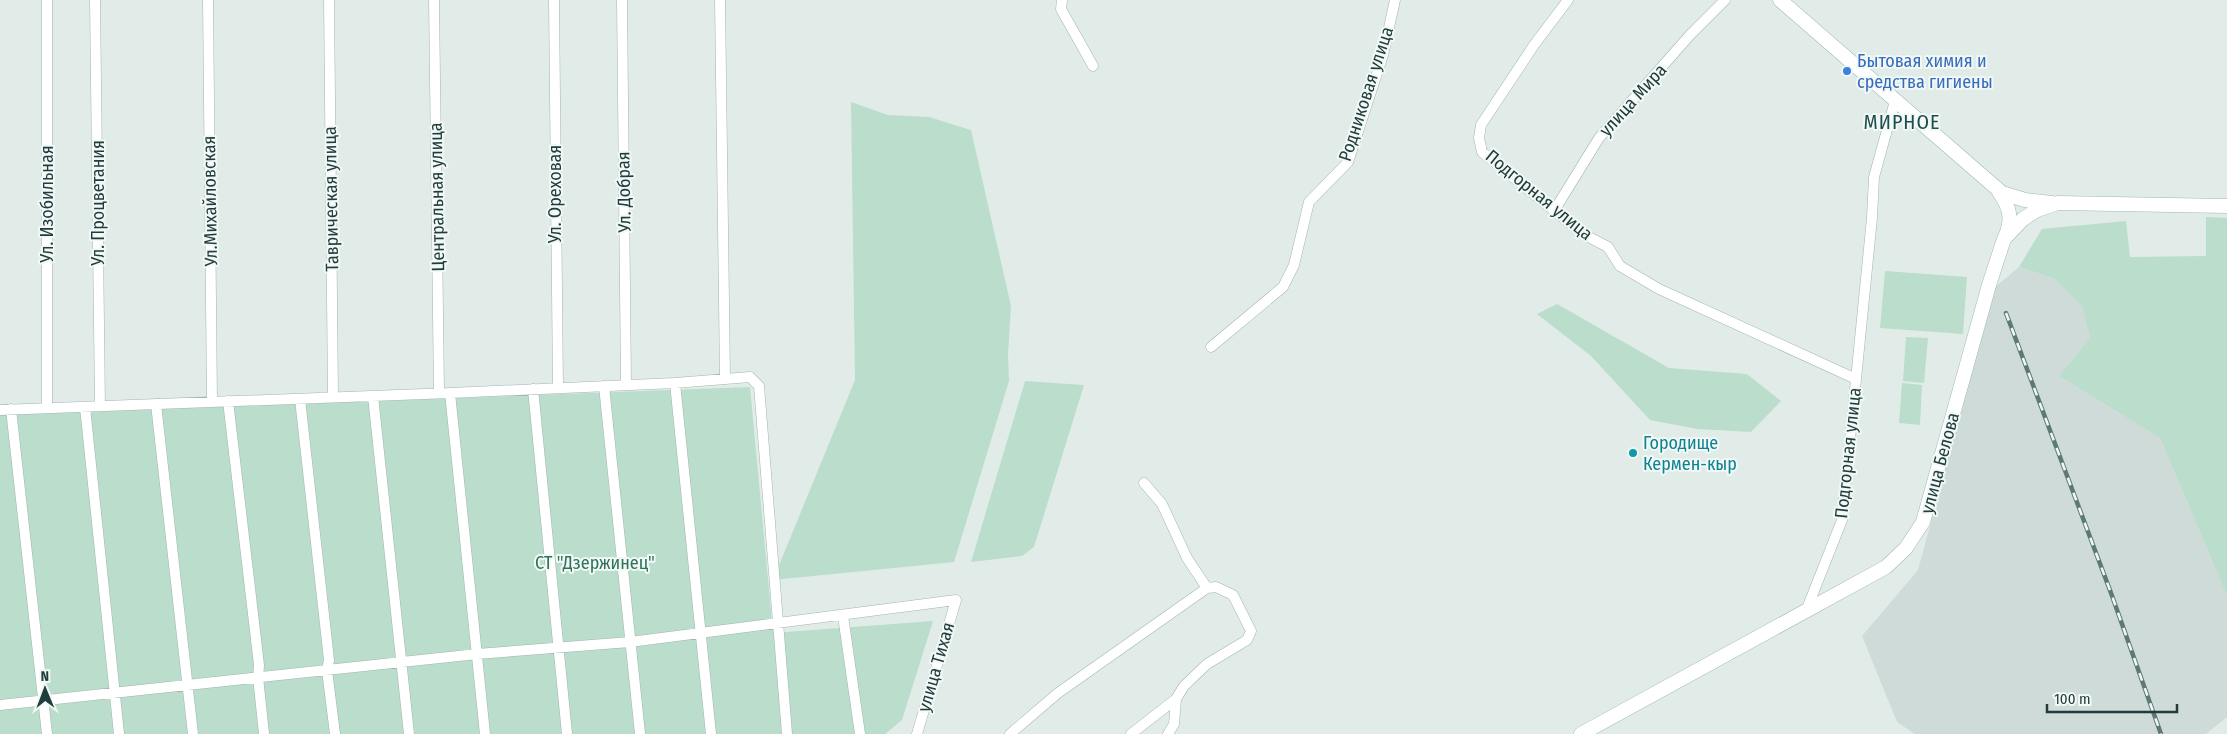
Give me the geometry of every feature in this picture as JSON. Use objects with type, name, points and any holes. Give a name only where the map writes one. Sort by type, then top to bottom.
[{"type":"main road","points":[[1780,0],[1997,190],[2007,203],[2009,212],[2010,227],[2004,239]]},
{"type":"main road","points":[[1997,190],[2013,198],[2058,203]]},
{"type":"main road","name":"улица Белова","points":[[1581,734],[1886,567],[1906,548],[1923,522],[1988,285],[2004,239],[2023,219],[2037,210],[2058,203],[2227,206]]},
{"type":"street","name":"Ул. Изобильная","points":[[47,0],[47,408]]},
{"type":"street","name":"Ул. Процветания","points":[[95,0],[100,406]]},
{"type":"street","name":"Ул.Михайловская","points":[[208,0],[212,402]]},
{"type":"street","name":"Таврическая улица","points":[[329,0],[334,397]]},
{"type":"street","name":"Центральная улица","points":[[434,0],[439,393]]},
{"type":"street","name":"Ул. Ореховая","points":[[554,0],[558,388]]},
{"type":"street","name":"Ул. Добрая","points":[[622,0],[626,385]]},
{"type":"street","points":[[720,0],[725,378]]},
{"type":"street","points":[[1062,0],[1061,9],[1093,66]]},
{"type":"street","name":"Родниковая улица","points":[[1211,347],[1283,287],[1287,280],[1294,265],[1309,202],[1348,162],[1383,55],[1395,0]]},
{"type":"street","name":"Подгорная улица","points":[[1568,0],[1481,125],[1479,138],[1482,152],[1583,234],[1608,247],[1620,266],[1659,289],[1856,379]]},
{"type":"street","name":"улица Мира","points":[[1554,211],[1599,138],[1690,35],[1725,0]]},
{"type":"street","name":"Подгорная улица","points":[[1806,611],[1842,520],[1874,177],[1896,101]]},
{"type":"street","points":[[0,410],[450,393],[676,383],[750,377],[759,386],[776,625],[787,734]]},
{"type":"street","points":[[676,383],[710,734]]},
{"type":"street","points":[[604,386],[640,734]]},
{"type":"street","points":[[533,389],[568,734]]},
{"type":"street","points":[[450,393],[485,734]]},
{"type":"street","points":[[373,396],[409,734]]},
{"type":"street","points":[[300,399],[329,660],[327,670],[335,734]]},
{"type":"street","points":[[228,401],[259,664],[258,678],[264,734]]},
{"type":"street","points":[[156,404],[193,734]]},
{"type":"street","points":[[85,406],[119,734]]},
{"type":"street","points":[[11,409],[47,734]]},
{"type":"street","points":[[1144,483],[1162,504],[1187,558],[1207,588]]},
{"type":"street","points":[[1010,734],[1058,693],[1207,588],[1226,589],[1233,595],[1250,634],[1247,640],[1207,664],[1184,686],[1176,699],[1131,734]]},
{"type":"street","name":"улица Тихая","points":[[843,616],[956,600],[917,734]]},
{"type":"street","points":[[0,705],[477,654],[630,642],[843,616],[860,734]]},
{"type":"street","points":[[1168,734],[1174,724],[1176,699]]},
{"type":"shaded area","points":[[2019,267],[2053,278],[2082,306],[2090,338],[2059,376],[2160,438],[2227,596],[2227,717],[2206,734],[1915,734],[1897,722],[1862,636],[1918,570],[1994,288]]},
{"type":"green space","points":[[851,102],[888,115],[929,117],[971,130],[1011,306],[1008,354],[1009,381],[954,562],[773,580],[855,380]]},
{"type":"green space","points":[[2206,217],[2227,218],[2227,596],[2160,438],[2059,376],[2090,338],[2082,306],[2053,278],[2019,267],[2042,229],[2126,221],[2130,257],[2206,256]]},
{"type":"green space","points":[[1885,271],[1967,277],[1963,334],[1880,328]]},
{"type":"green space","points":[[1557,304],[1669,368],[1747,374],[1781,401],[1751,432],[1697,429],[1650,420],[1591,356],[1537,314]]},
{"type":"green space","points":[[1906,337],[1928,338],[1924,383],[1903,381]]},
{"type":"green space","points":[[1025,381],[1084,385],[1034,547],[1022,556],[971,562]]},
{"type":"green space","points":[[1902,383],[1922,385],[1920,425],[1899,423]]},
{"type":"green space","name":"СТ \"Дзержинец\"","points":[[750,387],[773,633],[933,621],[902,720],[885,734],[0,734],[0,415]]},
{"type":"railway","points":[[2006,313],[2111,593],[2161,734]]},
{"type":"place","name":"Бытовая химия и средства гигиены","points":[[1847,71]]},
{"type":"place","name":"Городище Кермен-кыр","points":[[1633,453]]},
{"type":"district","name":"МИРНОЕ","points":[[1902,122]]}]
